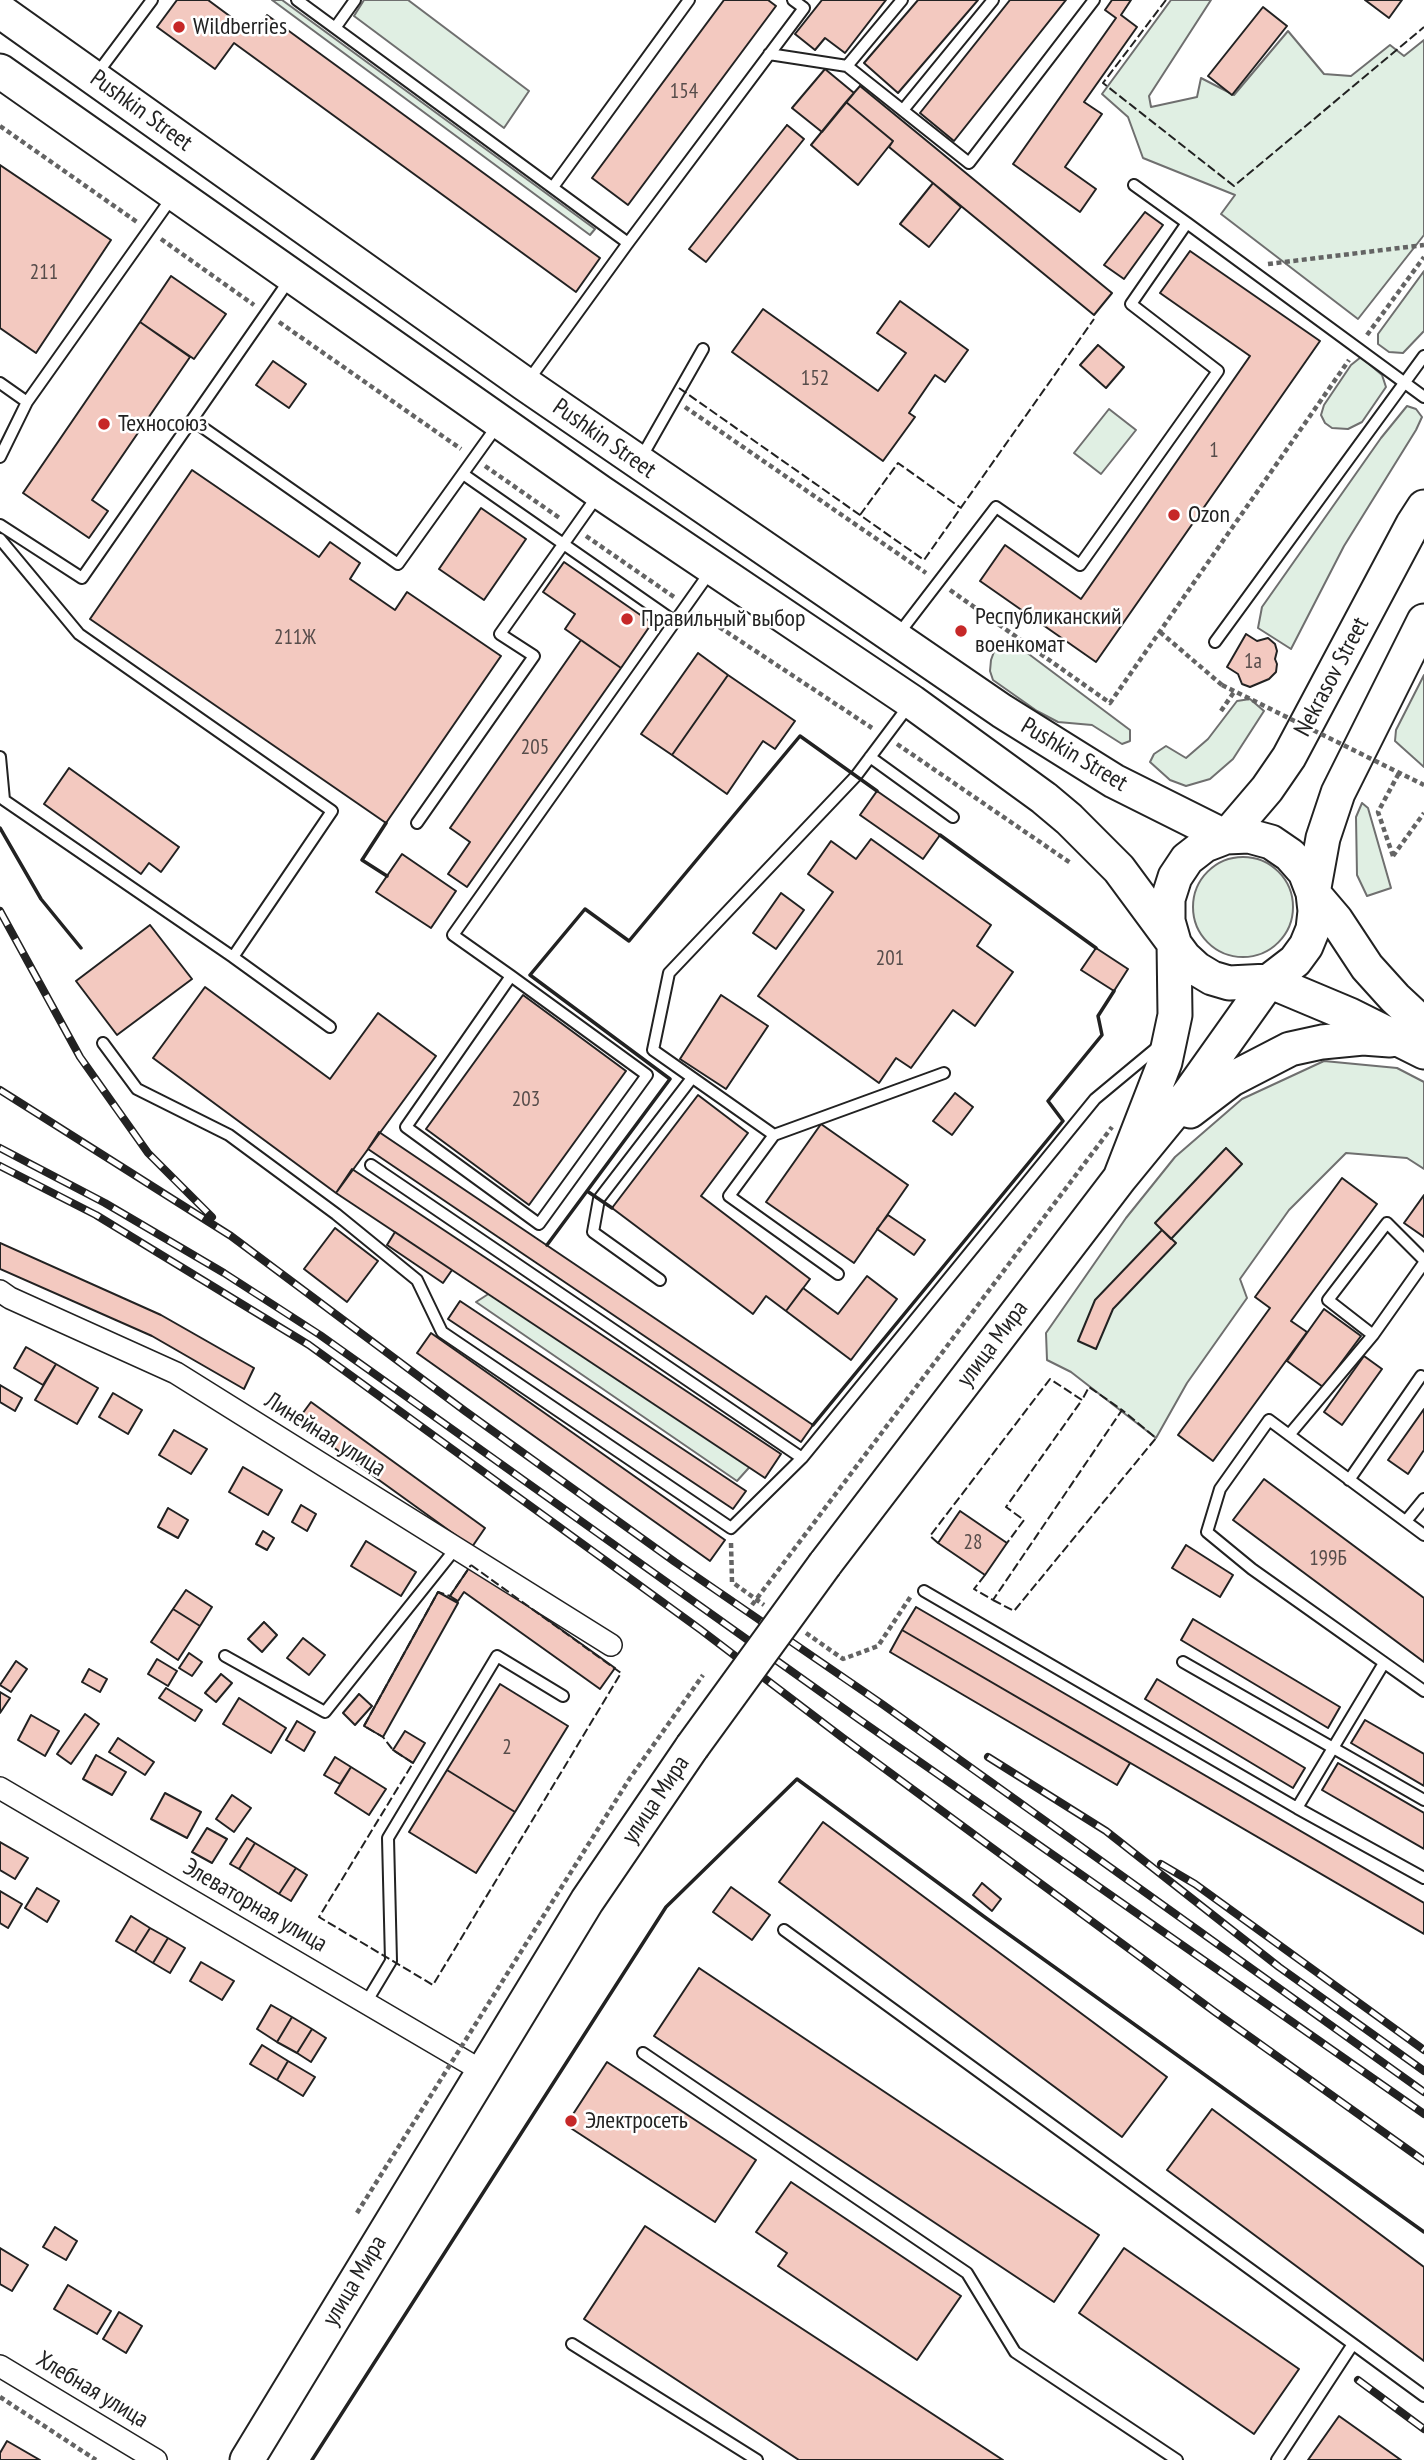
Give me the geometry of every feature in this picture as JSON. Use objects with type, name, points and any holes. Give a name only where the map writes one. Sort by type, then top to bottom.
[{"type":"main road","name":"Pushkin Street","points":[[0,11],[525,384],[895,639],[1072,756],[1143,796],[1226,837]]},
{"type":"main road","name":"Pushkin Street","points":[[0,71],[600,492],[912,702],[999,765],[1069,819],[1119,869],[1174,942]]},
{"type":"main road","name":"Nekrasov Street","points":[[1226,837],[1267,789],[1289,757],[1424,508]]},
{"type":"main road","points":[[1120,1178],[1188,1095],[1269,982],[1295,961],[1306,946],[1314,920],[1313,893],[1323,838],[1338,793],[1424,621]]},
{"type":"main road","points":[[1120,1178],[1165,1062],[1171,1036],[1176,993],[1174,942],[1168,921],[1168,899],[1175,877],[1187,859],[1205,845],[1226,837],[1249,836],[1271,842],[1290,855],[1305,872],[1313,893],[1336,920],[1417,1039]]},
{"type":"main road","points":[[1174,942],[1197,970],[1212,978],[1229,983],[1269,982],[1417,1039]]},
{"type":"main road","points":[[1120,1178],[1210,1094],[1232,1079],[1290,1049],[1322,1042],[1363,1038],[1417,1039]]},
{"type":"main road","name":"улица Мира","points":[[247,2460],[469,2063],[825,1564],[1120,1178]]},
{"type":"street","name":"Линейная улица","points":[[3,1302],[176,1373],[611,1646]]},
{"type":"street","name":"Элеваторная улица","points":[[0,1788],[469,2063]]},
{"type":"street","name":"Хлебная улица","points":[[0,2365],[156,2460]]},
{"type":"lane","points":[[94,78],[152,0]]},
{"type":"lane","points":[[297,0],[628,243]]},
{"type":"lane","points":[[335,28],[355,0]]},
{"type":"lane","points":[[553,187],[689,0]]},
{"type":"lane","points":[[525,384],[807,4],[793,0]]},
{"type":"lane","points":[[848,66],[902,0]]},
{"type":"lane","points":[[902,110],[993,0]]},
{"type":"lane","points":[[769,54],[848,66],[969,163],[1094,0]]},
{"type":"lane","points":[[1134,185],[1424,397]]},
{"type":"lane","points":[[0,457],[27,402],[174,194]]},
{"type":"lane","points":[[895,639],[996,507],[1080,565],[1218,371],[1130,304],[1187,223]]},
{"type":"lane","points":[[0,524],[82,578],[291,277]]},
{"type":"lane","points":[[638,463],[703,349]]},
{"type":"lane","points":[[1214,642],[1424,356]]},
{"type":"lane","points":[[0,383],[27,402]]},
{"type":"lane","points":[[192,421],[398,564],[500,422]]},
{"type":"lane","points":[[463,474],[674,621]]},
{"type":"lane","points":[[417,823],[534,656],[500,634],[600,492]]},
{"type":"lane","points":[[0,538],[79,634],[332,811],[233,957]]},
{"type":"lane","points":[[511,976],[406,1127],[539,1224],[647,1074],[511,976],[453,935],[714,567]]},
{"type":"lane","points":[[774,1135],[653,1050],[669,973],[856,776],[912,702]]},
{"type":"lane","points":[[0,757],[4,800],[330,1027]]},
{"type":"lane","points":[[870,757],[953,817]]},
{"type":"lane","points":[[103,1043],[137,1090],[229,1135],[336,1214],[417,1280],[442,1332],[731,1528],[802,1458],[1096,1100],[1171,1036]]},
{"type":"lane","points":[[838,1274],[729,1196],[774,1135],[944,1073]]},
{"type":"lane","points":[[660,1280],[593,1232],[599,1199],[692,1078]]},
{"type":"lane","points":[[370,1165],[802,1458]]},
{"type":"lane","points":[[1289,1434],[1373,1335],[1424,1261],[1387,1223],[1328,1300],[1373,1335]]},
{"type":"lane","points":[[1349,1480],[1421,1376]]},
{"type":"lane","points":[[1424,1535],[1269,1420],[1220,1489],[1207,1532],[1252,1569],[1424,1691]]},
{"type":"lane","points":[[1406,1521],[1424,1499]]},
{"type":"lane","points":[[225,1656],[325,1712],[456,1548]]},
{"type":"lane","points":[[924,1591],[1297,1808],[1424,1878]]},
{"type":"lane","points":[[367,2001],[391,1961],[388,1838],[497,1656],[563,1696]]},
{"type":"lane","points":[[1183,1662],[1424,1800]]},
{"type":"lane","points":[[1297,1808],[1384,1663]]},
{"type":"lane","points":[[784,1930],[1424,2396]]},
{"type":"lane","points":[[643,2053],[967,2273],[1015,2352],[1177,2460]]},
{"type":"lane","points":[[572,2344],[757,2460]]},
{"type":"lane","points":[[1277,2460],[1353,2344]]},
{"type":"path","points":[[0,125],[686,605],[1073,864]]},
{"type":"path","points":[[1247,267],[1424,245]]},
{"type":"path","points":[[673,399],[1110,703],[1424,257]]},
{"type":"path","points":[[1160,632],[1222,685],[1234,692],[1424,785]]},
{"type":"path","points":[[1221,711],[1234,692]]},
{"type":"path","points":[[1399,773],[1378,811],[1393,856],[1424,813]]},
{"type":"path","points":[[752,1605],[1112,1127]]},
{"type":"path","points":[[357,2213],[469,2063],[630,1777],[703,1675]]},
{"type":"path","points":[[0,2397],[96,2460]]},
{"type":"green space","points":[[272,0],[282,0],[595,229],[590,235]]},
{"type":"green space","points":[[364,0],[408,0],[529,91],[504,128],[354,16]]},
{"type":"green space","points":[[1171,0],[1211,0],[1149,96],[1151,107],[1197,97],[1201,78],[1234,95],[1288,31],[1324,74],[1351,76],[1390,45],[1404,56],[1424,40],[1424,235],[1358,319],[1221,214],[1235,195],[1143,158],[1128,117],[1102,94]]},
{"type":"green space","points":[[1424,271],[1424,331],[1403,353],[1389,352],[1378,344],[1378,334]]},
{"type":"green space","points":[[1361,357],[1382,375],[1386,387],[1362,422],[1348,429],[1332,428],[1325,423],[1321,415],[1324,405],[1351,365]]},
{"type":"green space","points":[[1407,406],[1416,409],[1422,417],[1416,430],[1344,546],[1291,649],[1258,628],[1262,607],[1381,438]]},
{"type":"green space","points":[[1109,409],[1136,430],[1101,474],[1074,453]]},
{"type":"green space","points":[[1003,640],[1014,643],[1130,730],[1130,741],[1122,744],[1092,725],[1058,722],[1037,711],[993,680],[991,660],[995,649]]},
{"type":"green space","points":[[1424,675],[1424,767],[1395,741],[1396,730]]},
{"type":"green space","points":[[1250,699],[1264,711],[1233,759],[1210,779],[1186,786],[1170,780],[1150,762],[1154,754],[1166,746],[1186,758],[1208,739],[1237,701]]},
{"type":"green space","points":[[1362,803],[1368,808],[1391,888],[1367,896],[1357,875],[1356,817]]},
{"type":"green space","points":[[1243,857],[1262,861],[1279,871],[1289,888],[1293,907],[1289,926],[1279,943],[1262,953],[1243,957],[1224,953],[1207,943],[1197,926],[1193,907],[1197,888],[1207,871],[1224,861]]},
{"type":"green space","points":[[1324,1061],[1397,1068],[1424,1082],[1424,1169],[1407,1158],[1346,1153],[1289,1210],[1240,1279],[1247,1298],[1187,1383],[1156,1438],[1071,1372],[1047,1360],[1046,1333],[1126,1218],[1175,1157],[1242,1099]]},
{"type":"green space","points":[[510,1280],[764,1451],[737,1481],[476,1302]]},
{"type":"building","points":[[177,0],[208,0],[254,34],[267,15],[600,258],[576,292],[234,43],[215,69],[157,27]]},
{"type":"building","points":[[724,0],[768,0],[776,6],[628,205],[592,178]]},
{"type":"building","points":[[822,0],[886,0],[845,53],[825,38],[815,50],[795,34]]},
{"type":"building","points":[[918,0],[978,0],[898,93],[864,63]]},
{"type":"building","points":[[1010,0],[1066,0],[954,141],[920,113]]},
{"type":"building","points":[[1112,0],[1131,0],[1121,15],[1137,27],[1084,102],[1102,114],[1065,167],[1096,189],[1080,212],[1013,164],[1116,18],[1105,10]]},
{"type":"building","points":[[1365,0],[1402,0],[1389,18]]},
{"type":"building","points":[[1263,7],[1287,26],[1232,95],[1208,76]]},
{"type":"building","points":[[825,69],[854,93],[822,132],[792,108]]},
{"type":"building","points":[[860,86],[1112,293],[1094,315],[889,147],[893,141],[846,102]]},
{"type":"building","points":[[846,102],[893,141],[858,185],[811,145]]},
{"type":"building","points":[[787,125],[804,139],[706,262],[689,249]]},
{"type":"building","points":[[0,165],[111,240],[36,353],[0,328]]},
{"type":"building","points":[[933,183],[961,207],[929,247],[900,224]]},
{"type":"building","points":[[1145,212],[1163,225],[1124,279],[1104,265]]},
{"type":"building","points":[[1190,251],[1320,341],[1096,662],[980,581],[1005,545],[1081,599],[1250,356],[1160,293]]},
{"type":"building","points":[[171,276],[226,314],[194,359],[140,322]]},
{"type":"building","points":[[900,301],[968,350],[945,382],[935,375],[909,413],[915,417],[883,461],[732,352],[763,309],[878,391],[906,353],[877,333]]},
{"type":"building","points":[[140,322],[190,357],[92,500],[108,511],[89,538],[23,493]]},
{"type":"building","points":[[1098,345],[1124,367],[1106,388],[1080,365]]},
{"type":"building","points":[[273,361],[306,384],[289,408],[256,385]]},
{"type":"building","points":[[192,470],[319,557],[330,542],[360,563],[350,579],[395,610],[407,592],[501,656],[386,823],[90,619]]},
{"type":"building","points":[[481,508],[526,539],[484,600],[439,569]]},
{"type":"building","points":[[564,562],[652,623],[621,668],[565,629],[575,614],[543,592]]},
{"type":"building","points":[[1246,634],[1257,641],[1268,638],[1275,644],[1277,651],[1276,672],[1269,679],[1250,687],[1242,684],[1238,674],[1227,667]]},
{"type":"building","points":[[581,640],[621,668],[467,887],[448,874],[470,842],[450,828]]},
{"type":"building","points":[[698,653],[728,675],[672,755],[641,734]]},
{"type":"building","points":[[728,675],[795,721],[775,749],[763,741],[727,794],[672,755]]},
{"type":"building","points":[[69,768],[179,847],[161,872],[149,863],[141,874],[44,804]]},
{"type":"building","points":[[877,791],[940,835],[923,859],[860,815]]},
{"type":"building","points":[[871,839],[991,925],[977,946],[1013,972],[975,1026],[953,1010],[911,1068],[896,1058],[879,1083],[758,996],[833,892],[808,874],[831,841],[856,859]]},
{"type":"building","points":[[402,854],[456,891],[431,928],[376,892]]},
{"type":"building","points":[[781,893],[804,910],[776,949],[753,933]]},
{"type":"building","points":[[150,925],[192,979],[117,1035],[76,981]]},
{"type":"building","points":[[1096,948],[1128,969],[1114,991],[1081,970]]},
{"type":"building","points":[[205,987],[330,1079],[378,1013],[436,1056],[336,1193],[153,1058]]},
{"type":"building","points":[[523,995],[626,1071],[529,1205],[426,1129]]},
{"type":"building","points":[[721,995],[768,1026],[726,1089],[680,1059]]},
{"type":"building","points":[[955,1093],[973,1107],[952,1135],[933,1121]]},
{"type":"building","points":[[698,1095],[748,1133],[701,1196],[810,1279],[786,1311],[766,1296],[753,1314],[612,1208]]},
{"type":"building","points":[[821,1124],[908,1185],[854,1263],[766,1202]]},
{"type":"building","points":[[379,1132],[813,1425],[801,1442],[368,1149]]},
{"type":"building","points":[[1226,1148],[1242,1164],[1171,1239],[1155,1223]]},
{"type":"building","points":[[352,1169],[781,1454],[765,1478],[336,1193]]},
{"type":"building","points":[[1342,1178],[1377,1204],[1291,1321],[1307,1332],[1213,1461],[1178,1435],[1270,1308],[1255,1297]]},
{"type":"building","points":[[1424,1195],[1424,1237],[1404,1223]]},
{"type":"building","points":[[888,1215],[925,1240],[914,1255],[877,1229]]},
{"type":"building","points":[[335,1228],[378,1261],[347,1302],[304,1269]]},
{"type":"building","points":[[1162,1230],[1176,1243],[1113,1309],[1096,1349],[1078,1341],[1095,1300]]},
{"type":"building","points":[[395,1232],[452,1270],[443,1283],[387,1245]]},
{"type":"building","points":[[0,1243],[161,1315],[254,1368],[244,1389],[152,1336],[0,1269]]},
{"type":"building","points":[[867,1276],[897,1299],[851,1360],[786,1311],[803,1288],[838,1314]]},
{"type":"building","points":[[460,1301],[746,1491],[733,1509],[448,1319]]},
{"type":"building","points":[[1324,1309],[1361,1336],[1323,1387],[1287,1361]]},
{"type":"building","points":[[431,1333],[725,1540],[710,1561],[417,1353]]},
{"type":"building","points":[[26,1347],[56,1364],[43,1385],[14,1368]]},
{"type":"building","points":[[1364,1356],[1382,1369],[1342,1425],[1324,1412]]},
{"type":"building","points":[[56,1364],[98,1388],[77,1424],[35,1400]]},
{"type":"building","points":[[0,1385],[22,1398],[15,1411],[0,1402]]},
{"type":"building","points":[[113,1393],[142,1410],[128,1434],[99,1417]]},
{"type":"building","points":[[311,1402],[485,1528],[472,1547],[297,1421]]},
{"type":"building","points":[[1424,1409],[1424,1450],[1408,1474],[1388,1460]]},
{"type":"building","points":[[174,1430],[207,1449],[191,1474],[159,1455]]},
{"type":"building","points":[[243,1467],[282,1490],[268,1515],[229,1492]]},
{"type":"building","points":[[1264,1479],[1424,1598],[1424,1662],[1233,1520]]},
{"type":"building","points":[[301,1505],[316,1514],[307,1531],[292,1522]]},
{"type":"building","points":[[168,1508],[188,1520],[178,1538],[158,1527]]},
{"type":"building","points":[[960,1511],[1007,1543],[985,1575],[938,1543]]},
{"type":"building","points":[[263,1531],[274,1538],[267,1550],[256,1544]]},
{"type":"building","points":[[366,1541],[416,1572],[401,1596],[351,1566]]},
{"type":"building","points":[[1186,1545],[1233,1575],[1220,1597],[1172,1568]]},
{"type":"building","points":[[471,1565],[615,1668],[600,1689],[464,1592],[458,1601],[450,1596]]},
{"type":"building","points":[[186,1590],[212,1607],[200,1626],[173,1609]]},
{"type":"building","points":[[438,1592],[458,1603],[383,1737],[364,1726]]},
{"type":"building","points":[[916,1607],[1424,1903],[1424,1934],[902,1630]]},
{"type":"building","points":[[173,1609],[200,1626],[178,1660],[151,1642]]},
{"type":"building","points":[[1193,1619],[1340,1707],[1328,1728],[1181,1640]]},
{"type":"building","points":[[264,1622],[277,1635],[262,1652],[248,1639]]},
{"type":"building","points":[[902,1630],[1130,1763],[1117,1785],[890,1652]]},
{"type":"building","points":[[303,1638],[325,1655],[309,1675],[287,1658]]},
{"type":"building","points":[[189,1653],[202,1662],[192,1676],[179,1668]]},
{"type":"building","points":[[157,1659],[177,1671],[168,1686],[148,1674]]},
{"type":"building","points":[[16,1661],[27,1669],[11,1692],[0,1685]]},
{"type":"building","points":[[89,1669],[107,1679],[100,1692],[82,1682]]},
{"type":"building","points":[[221,1674],[232,1683],[216,1702],[205,1693]]},
{"type":"building","points":[[1157,1679],[1305,1768],[1293,1788],[1145,1699]]},
{"type":"building","points":[[500,1684],[568,1726],[515,1812],[447,1770]]},
{"type":"building","points":[[166,1688],[202,1710],[195,1721],[159,1698]]},
{"type":"building","points":[[0,1692],[10,1698],[0,1713]]},
{"type":"building","points":[[359,1694],[372,1706],[355,1725],[343,1713]]},
{"type":"building","points":[[239,1698],[286,1728],[271,1753],[223,1724]]},
{"type":"building","points":[[85,1714],[99,1724],[71,1764],[57,1754]]},
{"type":"building","points":[[31,1715],[59,1731],[45,1756],[18,1740]]},
{"type":"building","points":[[1365,1720],[1424,1754],[1424,1786],[1351,1743]]},
{"type":"building","points":[[297,1721],[315,1732],[304,1751],[286,1740]]},
{"type":"building","points":[[405,1731],[425,1743],[413,1763],[393,1750]]},
{"type":"building","points":[[118,1738],[154,1762],[145,1775],[109,1752]]},
{"type":"building","points":[[96,1755],[126,1772],[112,1795],[83,1779]]},
{"type":"building","points":[[335,1757],[351,1767],[340,1784],[324,1775]]},
{"type":"building","points":[[1338,1763],[1424,1813],[1424,1849],[1322,1790]]},
{"type":"building","points":[[351,1767],[386,1789],[369,1815],[335,1793]]},
{"type":"building","points":[[447,1770],[515,1812],[476,1873],[409,1832]]},
{"type":"building","points":[[165,1793],[201,1812],[187,1838],[151,1819]]},
{"type":"building","points":[[232,1795],[251,1808],[234,1832],[216,1819]]},
{"type":"building","points":[[823,1822],[1167,2077],[1122,2137],[779,1882]]},
{"type":"building","points":[[207,1828],[227,1839],[212,1863],[192,1852]]},
{"type":"building","points":[[247,1838],[255,1843],[239,1869],[230,1864]]},
{"type":"building","points":[[0,1842],[28,1858],[15,1879],[0,1870]]},
{"type":"building","points":[[255,1843],[296,1868],[279,1894],[239,1869]]},
{"type":"building","points":[[296,1868],[307,1875],[291,1901],[279,1894]]},
{"type":"building","points":[[982,1883],[1001,1899],[992,1911],[973,1895]]},
{"type":"building","points":[[731,1887],[770,1915],[752,1940],[713,1912]]},
{"type":"building","points":[[37,1888],[59,1901],[47,1922],[25,1908]]},
{"type":"building","points":[[0,1891],[22,1904],[8,1928],[0,1923]]},
{"type":"building","points":[[131,1916],[150,1928],[135,1952],[116,1941]]},
{"type":"building","points":[[150,1928],[168,1938],[153,1963],[135,1952]]},
{"type":"building","points":[[168,1938],[185,1948],[170,1973],[153,1963]]},
{"type":"building","points":[[201,1962],[234,1981],[222,2000],[190,1981]]},
{"type":"building","points":[[699,1968],[1099,2235],[1054,2302],[654,2036]]},
{"type":"building","points":[[271,2005],[292,2017],[277,2042],[257,2029]]},
{"type":"building","points":[[292,2017],[312,2029],[297,2053],[277,2042]]},
{"type":"building","points":[[312,2029],[326,2038],[311,2062],[297,2053]]},
{"type":"building","points":[[262,2045],[288,2061],[277,2080],[250,2064]]},
{"type":"building","points":[[288,2061],[315,2077],[303,2096],[277,2080]]},
{"type":"building","points":[[607,2062],[756,2160],[715,2222],[566,2125]]},
{"type":"building","points":[[1212,2109],[1424,2267],[1424,2361],[1167,2170]]},
{"type":"building","points":[[791,2182],[961,2296],[917,2360],[778,2266],[787,2253],[756,2232]]},
{"type":"building","points":[[645,2226],[1003,2460],[799,2460],[584,2319]]},
{"type":"building","points":[[55,2227],[77,2241],[66,2260],[43,2247]]},
{"type":"building","points":[[0,2248],[28,2265],[12,2291],[0,2284]]},
{"type":"building","points":[[1124,2248],[1299,2369],[1254,2434],[1079,2313]]},
{"type":"building","points":[[68,2285],[111,2311],[97,2334],[54,2309]]},
{"type":"building","points":[[119,2312],[142,2326],[126,2353],[103,2339]]},
{"type":"building","points":[[1339,2416],[1401,2460],[1308,2460]]},
{"type":"building","points":[[7,2441],[40,2460],[0,2460],[0,2453]]},
{"type":"railway","points":[[0,911],[80,1057],[148,1153],[212,1217]]},
{"type":"railway","points":[[0,1090],[231,1236],[465,1411],[675,1562],[882,1704],[1424,2092]]},
{"type":"railway","points":[[0,1148],[105,1203],[224,1273],[320,1335],[860,1720],[1424,2114]]},
{"type":"railway","points":[[0,1166],[96,1215],[309,1345],[701,1630],[1215,2012],[1424,2161]]},
{"type":"railway","points":[[988,1757],[1106,1831],[1279,1967],[1424,2071]]},
{"type":"railway","points":[[1161,1864],[1195,1884],[1424,2050]]},
{"type":"railway","points":[[1358,2380],[1424,2429]]},
{"type":"fence","points":[[1166,0],[1103,83],[1234,186],[1424,27]]},
{"type":"fence","points":[[679,388],[924,560],[1094,319]]},
{"type":"fence","points":[[860,515],[898,463],[961,508]]},
{"type":"fence","points":[[938,1543],[930,1536],[1050,1379],[1082,1400],[1006,1507],[1024,1520],[1007,1543]]},
{"type":"fence","points":[[985,1575],[974,1589],[993,1600],[1122,1410],[1089,1387],[1082,1400]]},
{"type":"fence","points":[[993,1600],[1014,1611],[1156,1438],[1122,1410]]},
{"type":"fence","points":[[471,1565],[621,1673],[433,1985],[319,1917],[413,1763],[393,1750],[383,1737],[364,1726],[438,1592],[450,1596],[471,1565]]},
{"type":"wall","points":[[547,1245],[670,1079],[530,975],[585,909],[629,941],[800,736],[877,791]]},
{"type":"wall","points":[[386,823],[362,860],[387,876]]},
{"type":"wall","points":[[0,828],[41,899],[81,948]]},
{"type":"wall","points":[[940,835],[1096,948]]},
{"type":"wall","points":[[813,1425],[1063,1121],[1048,1101],[1102,1035],[1098,1016],[1114,991]]},
{"type":"wall","points":[[587,1191],[612,1208]]},
{"type":"wall","points":[[312,2460],[666,1907],[797,1779],[1424,2232]]},
{"type":"place","name":"Wildberries","points":[[179,27]]},
{"type":"place","name":"Техносоюз","points":[[104,424]]},
{"type":"place","name":"Ozon","points":[[1174,515]]},
{"type":"place","name":"Правильный выбор","points":[[627,619]]},
{"type":"place","name":"Республиканский военкомат","points":[[961,631]]},
{"type":"place","name":"Электросеть","points":[[571,2121]]}]
